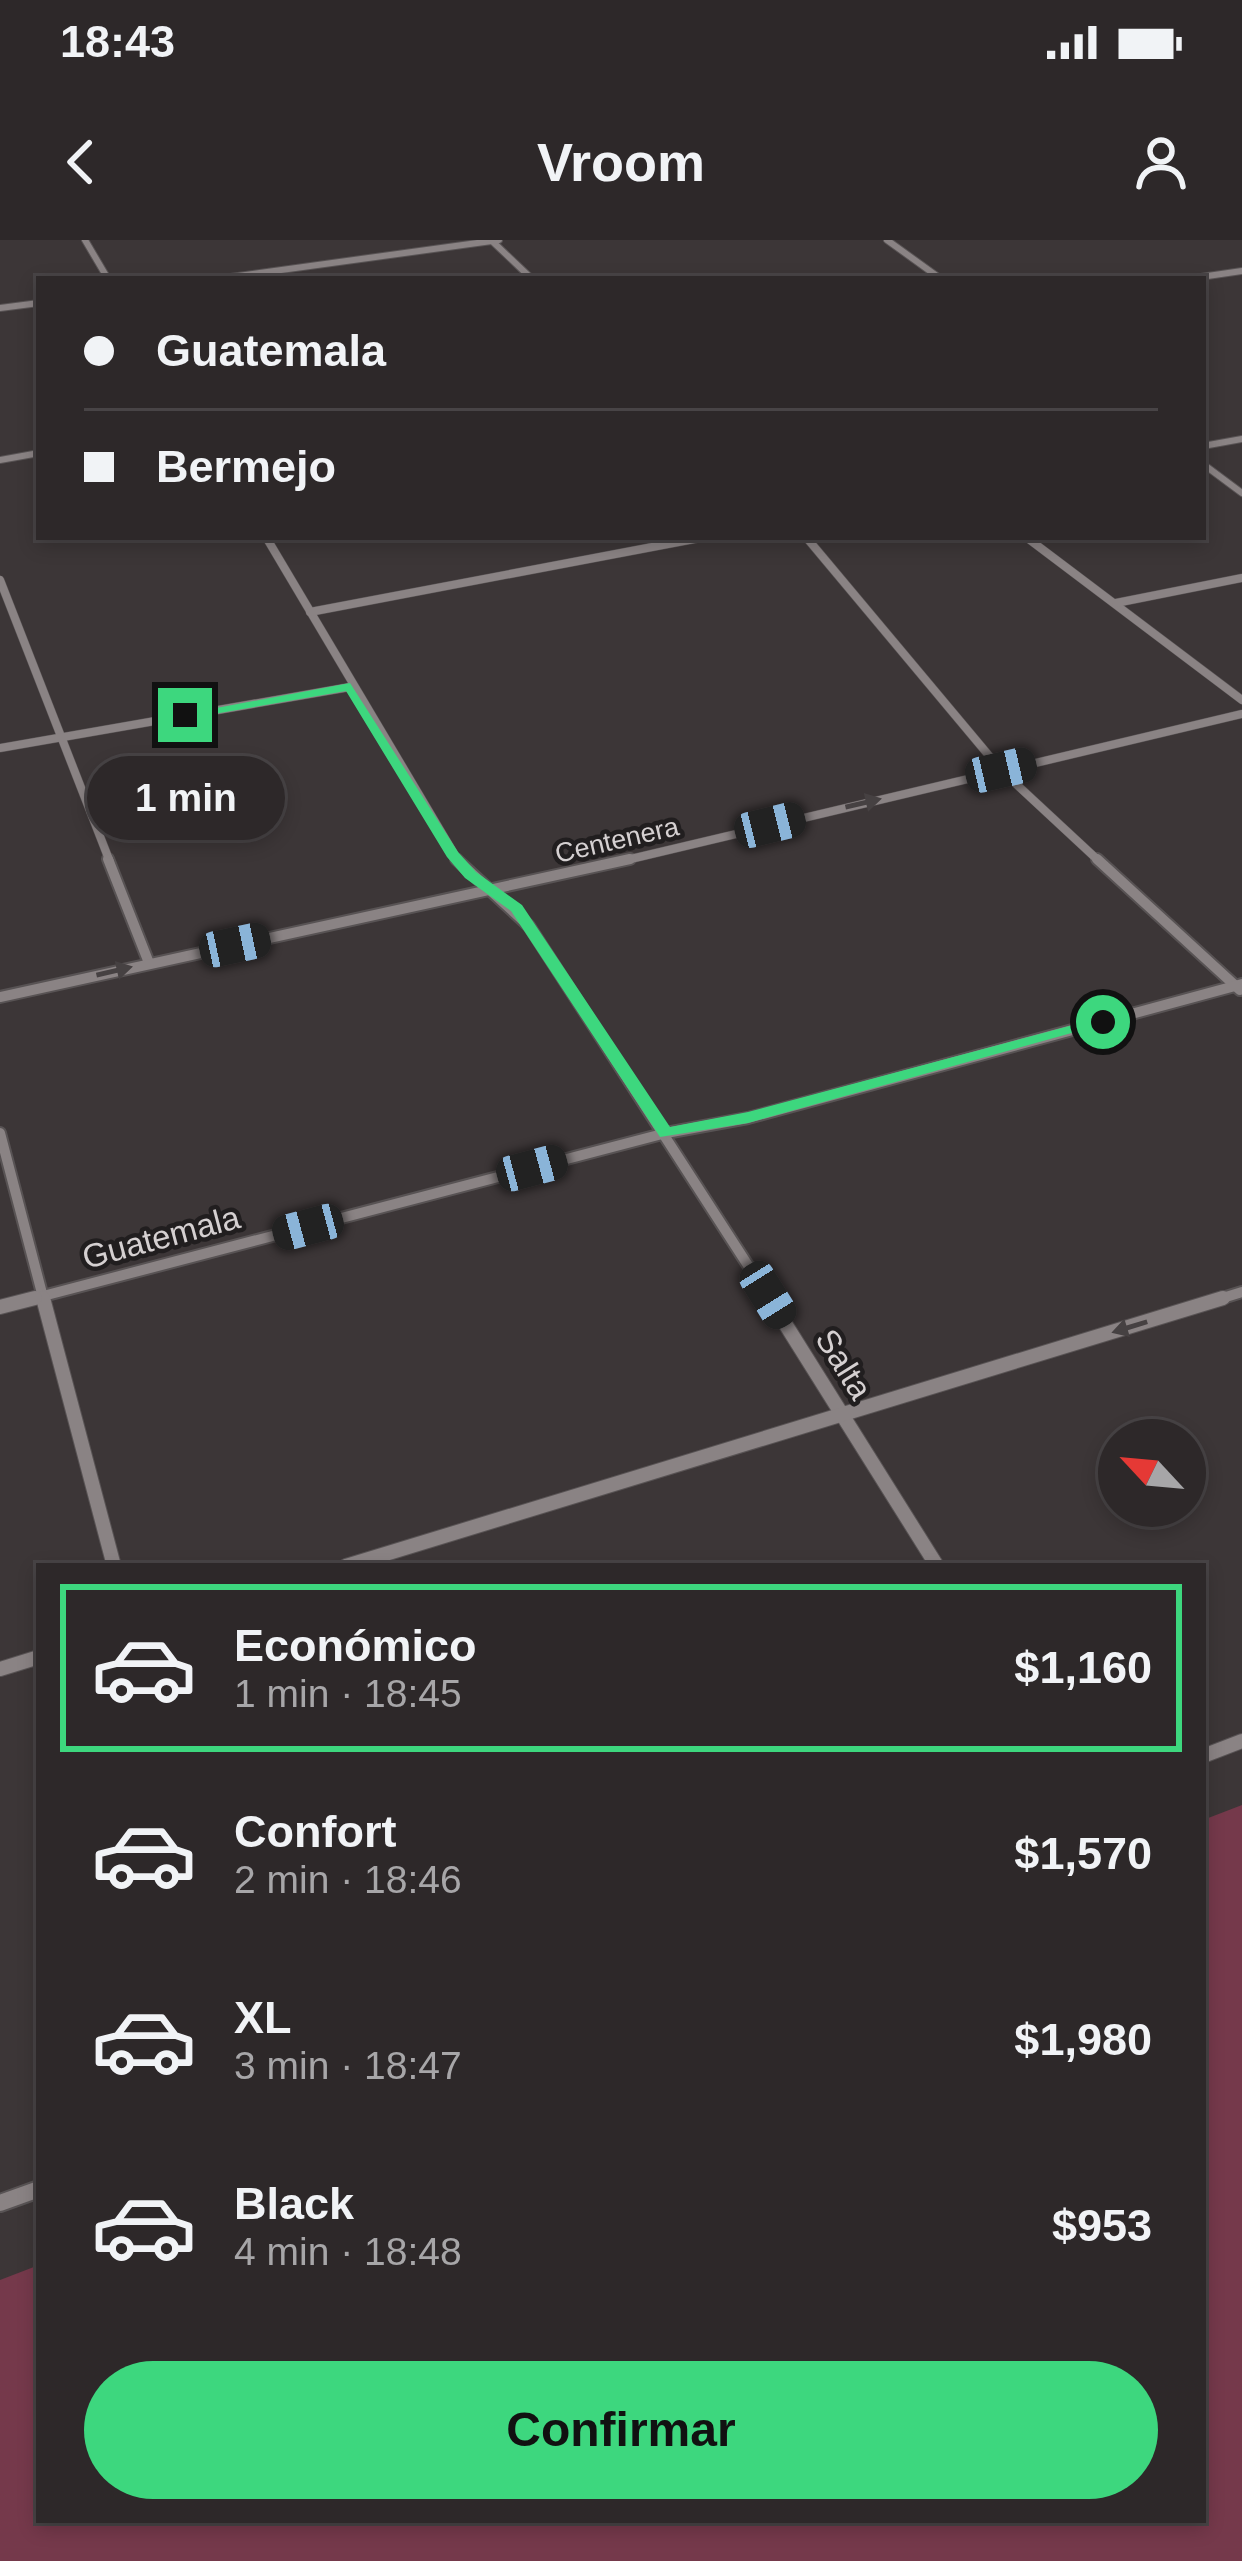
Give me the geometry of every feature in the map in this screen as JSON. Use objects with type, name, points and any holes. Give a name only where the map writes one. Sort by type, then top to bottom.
[{"type":"street","points":[[85,240],[106,276]]},
{"type":"street","points":[[237,276],[494,240],[529,276]]},
{"type":"street","points":[[887,240],[937,276]]},
{"type":"street","points":[[1206,276],[1242,271]]},
{"type":"street","points":[[0,308],[36,303]]},
{"type":"street","points":[[1206,445],[1242,439]]},
{"type":"street","points":[[0,460],[36,454]]},
{"type":"street","points":[[1206,466],[1242,494]]},
{"type":"street","name":"Salta","points":[[268,540],[452,854],[516,908],[529,926],[666,1133],[935,1563]]},
{"type":"street","points":[[310,612],[689,540]]},
{"type":"street","points":[[809,540],[1001,770],[1240,987]]},
{"type":"street","points":[[1030,540],[1242,700]]},
{"type":"street","points":[[1116,602],[1242,578]]},
{"type":"street","points":[[0,580],[148,963]]},
{"type":"street","points":[[0,748],[350,687]]},
{"type":"street","name":"Centenera","points":[[0,997],[493,891],[1242,714]]},
{"type":"street","name":"Guatemala","points":[[0,1307],[666,1133],[748,1118],[1240,987]]},
{"type":"street","points":[[0,1133],[113,1563]]},
{"type":"street","points":[[356,1563],[1242,1292]]},
{"type":"street","points":[[0,1669],[36,1659]]},
{"type":"street","points":[[1206,1755],[1242,1742]]},
{"type":"street","points":[[0,2203],[36,2190]]},
{"type":"shaded area","points":[[1242,1805],[1242,2561],[0,2561],[0,2280],[36,2266],[36,2523],[1206,2523],[1206,1819]]},
{"type":"route","points":[[185,715],[350,687],[452,854],[470,875],[516,908],[666,1133],[748,1118],[1103,1022]]}]
